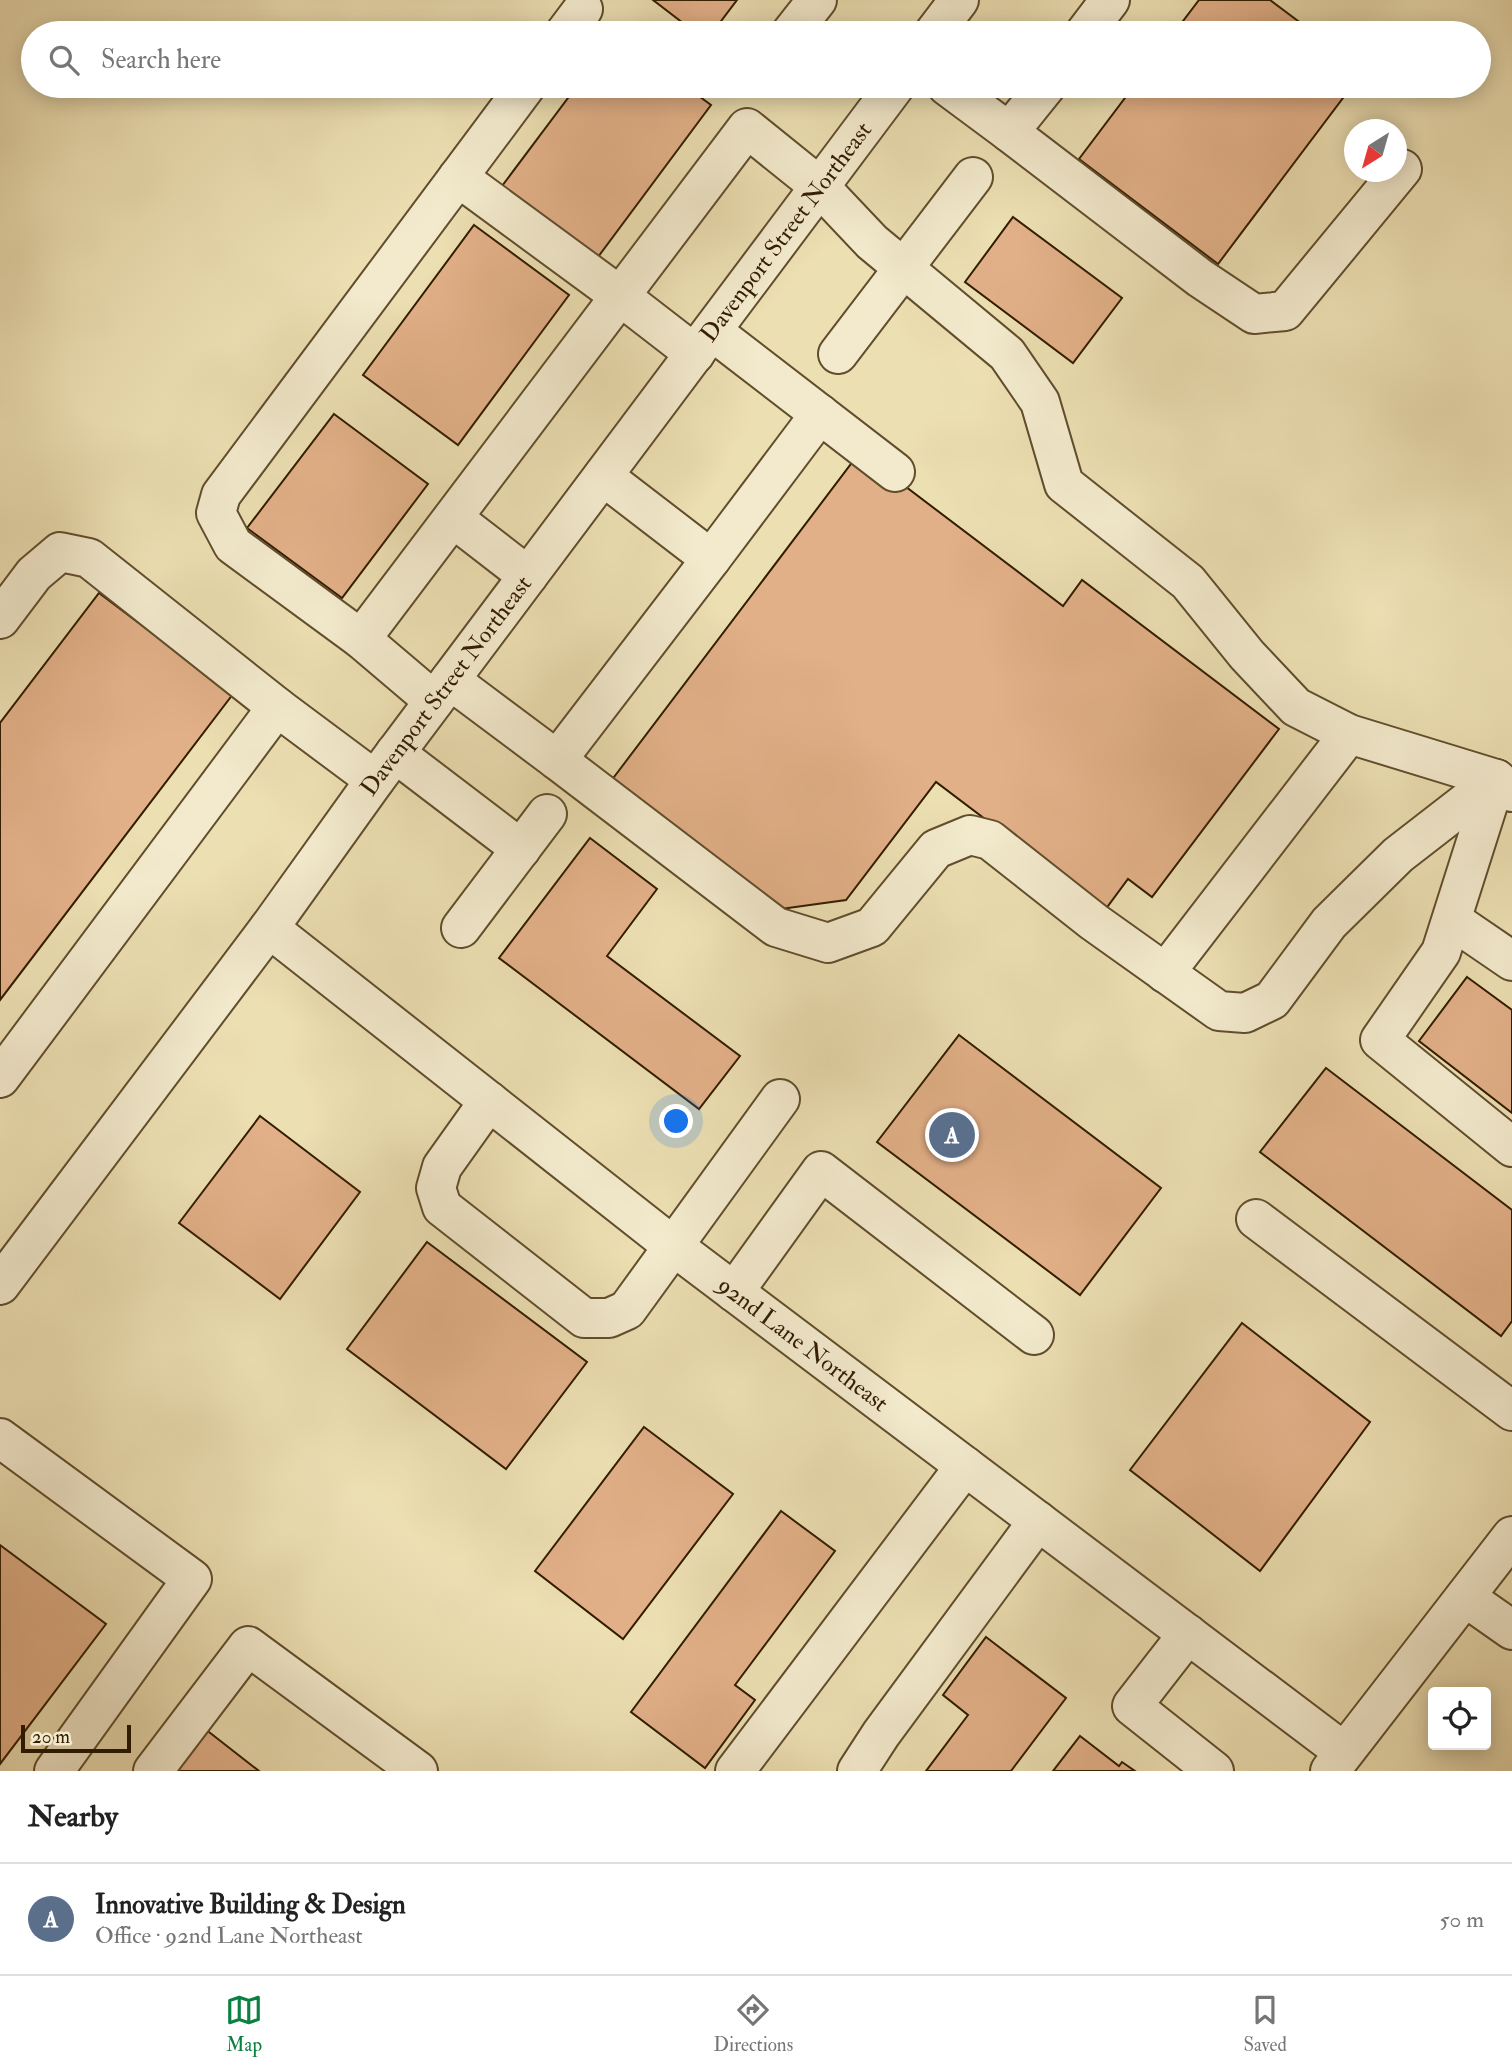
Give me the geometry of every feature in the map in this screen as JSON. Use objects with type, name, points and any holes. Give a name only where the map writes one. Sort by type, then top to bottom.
[{"type":"street","points":[[800,21],[817,0]]},
{"type":"street","points":[[1094,21],[1110,0]]},
{"type":"street","points":[[517,98],[221,495],[216,513],[233,545],[361,639],[557,760],[776,927],[828,943],[872,927],[936,849],[970,835],[990,840],[1094,922],[1219,1011],[1245,1013],[1272,1000],[1329,923],[1398,855],[1504,785]]},
{"type":"street","name":"Davenport Street Northeast","points":[[0,1285],[886,98]]},
{"type":"street","points":[[963,98],[1200,278],[1254,314],[1285,311],[1391,182]]},
{"type":"street","points":[[1009,132],[1036,98]]},
{"type":"street","points":[[361,639],[747,128],[819,186],[872,242],[1007,354],[1040,402],[1064,485],[1188,582],[1247,655],[1296,707],[1349,734],[1504,785]]},
{"type":"street","points":[[458,177],[620,296],[820,414],[895,472]]},
{"type":"street","points":[[838,354],[973,177]]},
{"type":"street","points":[[557,760],[820,414]]},
{"type":"street","points":[[603,476],[710,559]]},
{"type":"street","points":[[453,518],[528,576]]},
{"type":"street","points":[[0,619],[34,574],[60,552],[89,558],[277,707],[385,767],[521,849]]},
{"type":"street","points":[[0,1078],[277,707]]},
{"type":"street","points":[[1165,973],[1349,734]]},
{"type":"street","points":[[1504,785],[1441,952],[1380,1040],[1512,1147]]},
{"type":"street","points":[[461,928],[547,814]]},
{"type":"street","points":[[1452,920],[1512,961]]},
{"type":"street","name":"92nd Lane Northeast","points":[[269,928],[674,1247],[1188,1634],[1337,1761]]},
{"type":"street","points":[[489,1101],[442,1167],[436,1188],[442,1207],[584,1318],[609,1318],[627,1310],[780,1100]]},
{"type":"street","points":[[734,1292],[821,1171],[1034,1335]]},
{"type":"street","points":[[1256,1219],[1512,1411]]},
{"type":"street","points":[[0,1438],[192,1578],[54,1771]]},
{"type":"street","points":[[736,1771],[965,1466]]},
{"type":"street","points":[[857,1771],[889,1723],[1038,1521]]},
{"type":"street","points":[[1337,1761],[1512,1536]]},
{"type":"street","points":[[1465,1597],[1512,1630]]},
{"type":"street","points":[[1188,1634],[1132,1706],[1214,1771]]},
{"type":"street","points":[[153,1771],[248,1646],[418,1771]]},
{"type":"building","points":[[653,0],[737,0],[721,21],[680,21]]},
{"type":"building","points":[[1199,0],[1270,0],[1298,21],[1183,21]]},
{"type":"building","points":[[568,98],[701,98],[711,105],[598,257],[502,186]]},
{"type":"building","points":[[1125,98],[1343,98],[1218,264],[1079,159]]},
{"type":"building","points":[[1013,217],[1122,298],[1073,363],[965,282]]},
{"type":"building","points":[[474,225],[569,295],[458,445],[363,375]]},
{"type":"building","points":[[334,414],[428,484],[342,598],[247,528]]},
{"type":"building","points":[[860,452],[1063,606],[1082,580],[1279,729],[1152,897],[1128,879],[1105,910],[936,782],[846,900],[781,909],[611,781]]},
{"type":"building","points":[[99,593],[233,694],[0,1000],[0,723]]},
{"type":"building","points":[[590,838],[657,889],[607,956],[740,1056],[699,1109],[499,958]]},
{"type":"building","points":[[1467,977],[1512,1010],[1512,1113],[1419,1041]]},
{"type":"building","points":[[959,1035],[1161,1188],[1080,1295],[877,1142]]},
{"type":"building","points":[[1326,1068],[1512,1210],[1512,1321],[1501,1336],[1260,1152]]},
{"type":"building","points":[[260,1116],[360,1192],[280,1299],[179,1223]]},
{"type":"building","points":[[427,1242],[587,1362],[506,1469],[347,1349]]},
{"type":"building","points":[[1242,1323],[1370,1422],[1260,1571],[1130,1470]]},
{"type":"building","points":[[644,1427],[733,1494],[623,1639],[535,1571]]},
{"type":"building","points":[[781,1511],[835,1551],[735,1685],[755,1700],[705,1768],[631,1712]]},
{"type":"building","points":[[0,1545],[106,1624],[0,1764]]},
{"type":"building","points":[[986,1637],[1066,1698],[1011,1771],[926,1771],[968,1715],[943,1695]]},
{"type":"building","points":[[200,1725],[259,1771],[165,1771]]},
{"type":"building","points":[[1080,1736],[1119,1766],[1122,1762],[1135,1771],[1053,1771]]},
{"type":"place","name":"Innovative Building & Design","points":[[952,1135]]}]
